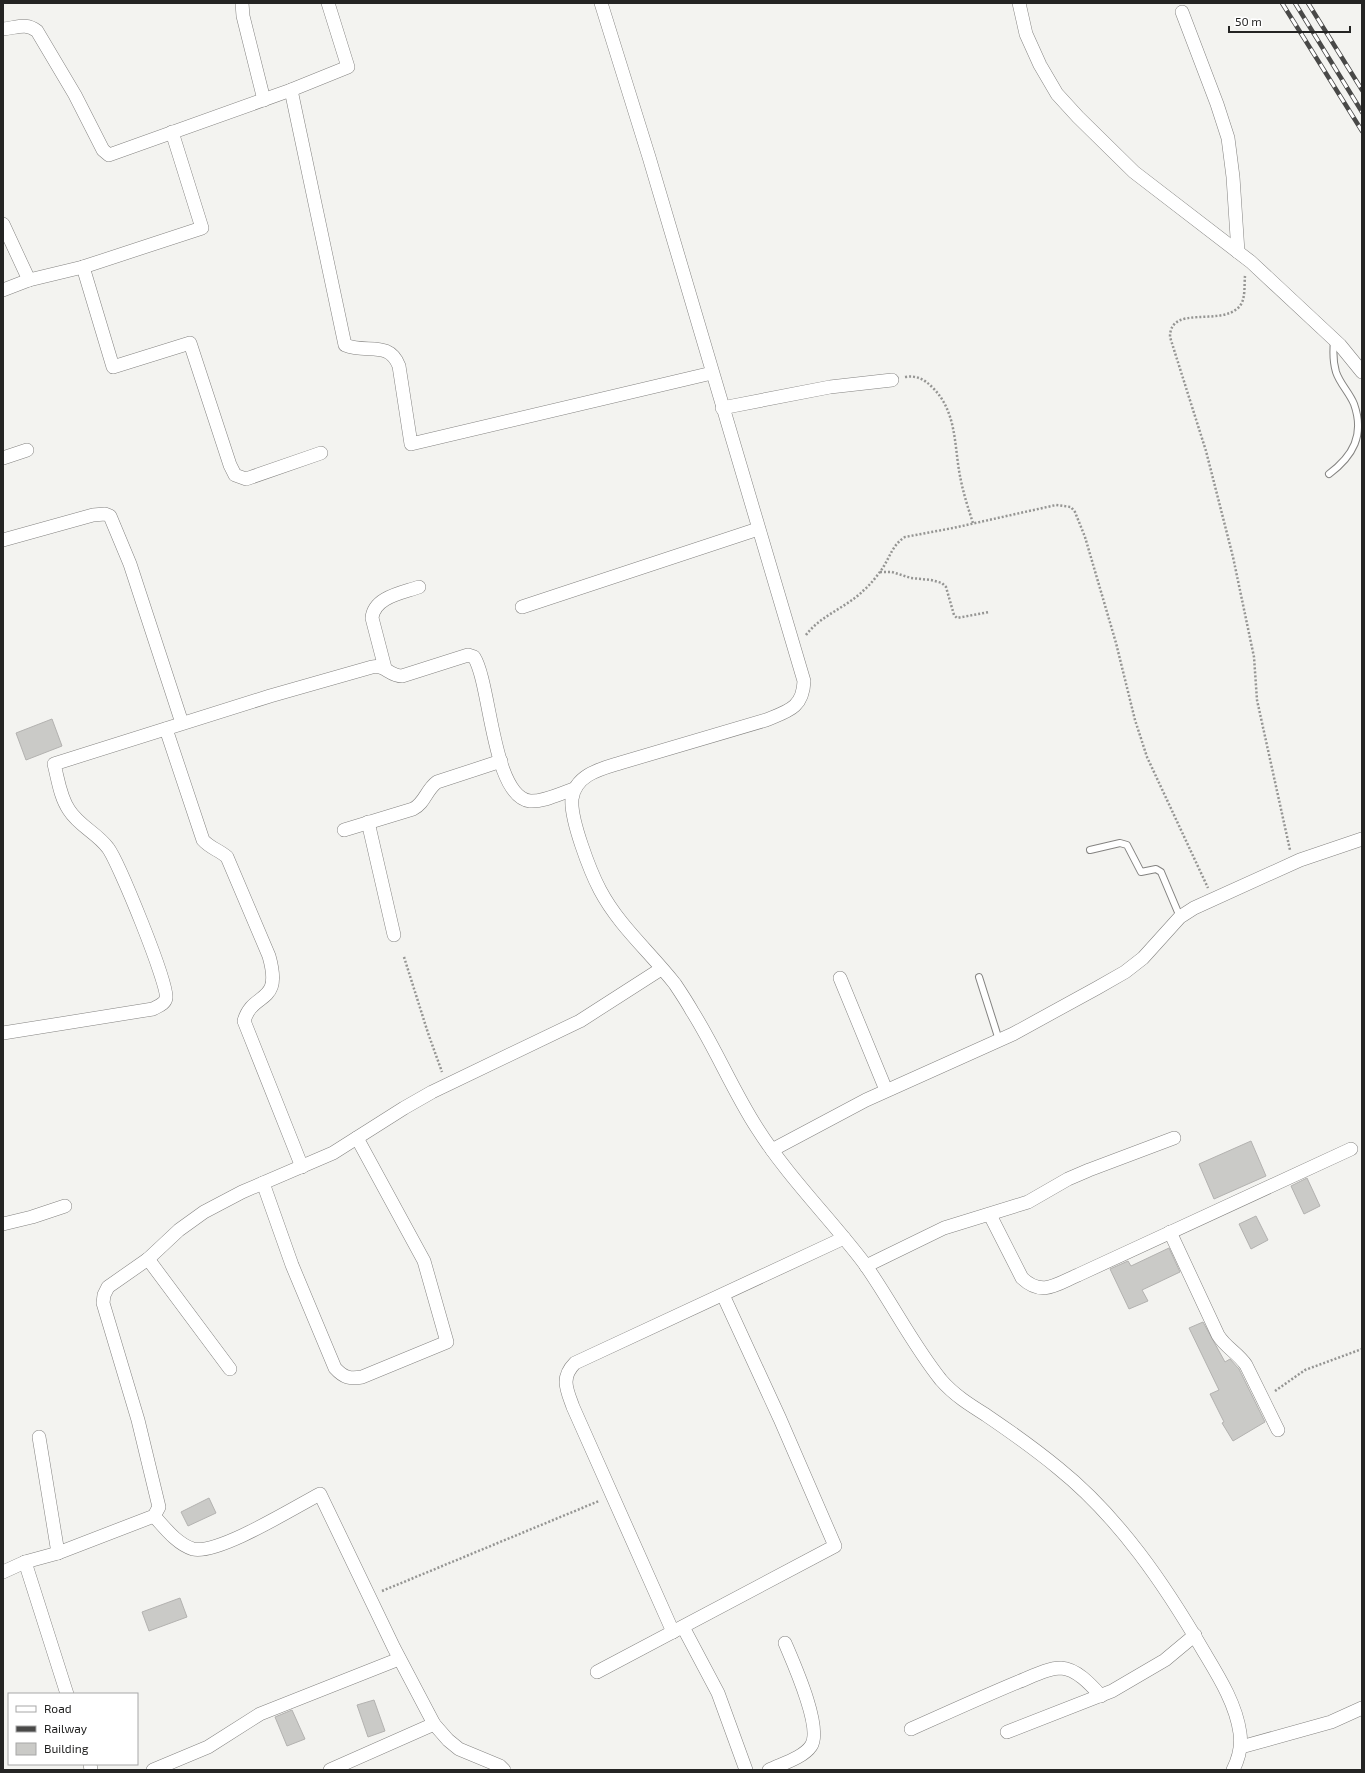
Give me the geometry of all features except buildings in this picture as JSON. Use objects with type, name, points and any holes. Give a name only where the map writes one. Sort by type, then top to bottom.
[{"type":"street","points":[[242,3],[243,16],[264,100]]},
{"type":"street","points":[[3,30],[23,26],[31,27],[37,31],[75,95],[106,153],[109,155],[264,100],[348,67],[328,3]]},
{"type":"street","points":[[600,3],[649,157],[804,681],[804,693],[798,704],[788,711],[766,720],[597,770],[583,778],[574,789],[572,802],[574,819],[599,889],[616,916],[675,984],[707,1034],[756,1127],[782,1164],[866,1266],[943,1382],[962,1400],[1013,1434],[1061,1470],[1101,1510],[1153,1571],[1195,1635],[1227,1693],[1240,1733],[1241,1747],[1238,1760],[1233,1770]]},
{"type":"street","points":[[1019,3],[1026,34],[1040,65],[1057,94],[1134,172],[1243,255],[1334,340],[1362,372]]},
{"type":"street","points":[[1182,12],[1217,104],[1228,138],[1243,255]]},
{"type":"street","points":[[291,90],[345,345],[356,349],[382,350],[390,352],[395,357],[399,366],[411,444],[712,373]]},
{"type":"street","points":[[3,290],[29,280],[83,267],[202,228],[172,132]]},
{"type":"street","points":[[3,224],[29,280]]},
{"type":"street","points":[[83,267],[114,367],[190,343],[230,465],[236,475],[246,479],[321,453]]},
{"type":"street","points":[[722,408],[830,387],[892,380]]},
{"type":"street","points":[[3,458],[27,450]]},
{"type":"street","points":[[3,540],[93,515],[104,514],[110,516],[130,564],[182,723]]},
{"type":"street","points":[[522,607],[758,529]]},
{"type":"street","points":[[385,668],[372,618],[373,610],[382,601],[419,587]]},
{"type":"street","points":[[3,1033],[153,1009],[161,1005],[166,999],[166,987],[160,968],[121,872],[105,844],[69,810],[63,798],[54,764],[182,723],[346,674],[377,666],[385,668],[395,676],[402,676],[468,655],[474,657],[481,672],[491,726],[510,785],[518,795],[528,800],[538,801],[574,789]]},
{"type":"street","points":[[166,729],[203,840],[208,846],[221,852],[227,857],[269,956],[273,971],[273,981],[270,991],[246,1012],[244,1021],[302,1166]]},
{"type":"street","points":[[344,830],[420,806],[430,787],[437,782],[501,760]]},
{"type":"street","points":[[368,822],[394,935]]},
{"type":"street","points":[[772,1150],[886,1090],[1000,1040],[1059,1010],[1125,972],[1143,958],[1180,917],[1194,908],[1293,864],[1362,840]]},
{"type":"street","points":[[3,1572],[25,1562],[58,1553],[154,1516],[158,1507],[138,1420],[103,1302],[104,1294],[108,1287],[148,1259],[179,1230],[204,1212],[263,1183],[333,1153],[404,1108],[448,1085],[580,1022],[661,969]]},
{"type":"street","points":[[840,978],[886,1090]]},
{"type":"street","points":[[263,1183],[292,1265],[335,1368],[342,1376],[352,1379],[362,1377],[447,1342],[424,1261],[357,1138]]},
{"type":"street","points":[[866,1266],[944,1228],[1028,1202],[1068,1179],[1174,1138]]},
{"type":"street","points":[[990,1215],[1022,1278],[1031,1286],[1042,1289],[1054,1286],[1351,1149]]},
{"type":"street","points":[[3,1224],[32,1217],[65,1206]]},
{"type":"street","points":[[1170,1232],[1222,1343],[1241,1357],[1278,1430]]},
{"type":"street","points":[[746,1770],[718,1693],[678,1629],[611,1496],[571,1402],[565,1381],[567,1371],[575,1363],[844,1238]]},
{"type":"street","points":[[148,1259],[230,1369]]},
{"type":"street","points":[[597,1672],[835,1546],[780,1419],[723,1295]]},
{"type":"street","points":[[39,1437],[58,1553]]},
{"type":"street","points":[[154,1516],[178,1541],[192,1549],[203,1550],[217,1547],[320,1494],[368,1597],[434,1724],[448,1740],[459,1749],[500,1766],[504,1770]]},
{"type":"street","points":[[25,1562],[67,1693]]},
{"type":"street","points":[[1008,1732],[1100,1696],[1139,1676],[1164,1660],[1195,1635]]},
{"type":"street","points":[[769,1770],[802,1754],[811,1745],[814,1735],[806,1698],[785,1644]]},
{"type":"street","points":[[153,1770],[208,1747],[260,1714],[399,1659]]},
{"type":"street","points":[[911,1729],[1010,1685],[1052,1670],[1062,1668],[1072,1671],[1091,1684],[1100,1696]]},
{"type":"street","points":[[1241,1747],[1331,1722],[1362,1708]]},
{"type":"street","points":[[330,1770],[434,1724]]},
{"type":"lane","points":[[1329,474],[1351,455],[1356,447],[1359,434],[1358,414],[1336,372],[1333,359],[1334,340]]},
{"type":"lane","points":[[1090,850],[1113,844],[1124,843],[1127,845],[1141,872],[1156,869],[1161,872],[1180,917]]},
{"type":"lane","points":[[979,977],[1000,1040]]},
{"type":"path","points":[[1243,255],[1243,300],[1240,306],[1224,315],[1215,317],[1186,318],[1179,321],[1173,324],[1170,330],[1170,338],[1204,444],[1233,557],[1254,657],[1257,700],[1293,864]]},
{"type":"path","points":[[892,380],[912,376],[920,378],[943,400],[953,422],[960,474],[973,524]]},
{"type":"path","points":[[795,651],[818,622],[852,601],[880,572],[899,541],[906,537],[973,524],[1056,505],[1071,507],[1075,512],[1085,537],[1116,643],[1135,720],[1147,757],[1213,899]]},
{"type":"path","points":[[880,572],[892,572],[911,578],[931,580],[942,583],[946,587],[954,615],[957,618],[989,612]]},
{"type":"path","points":[[404,957],[428,1033],[448,1085]]},
{"type":"path","points":[[1261,1396],[1282,1387],[1305,1370],[1362,1349]]},
{"type":"path","points":[[368,1597],[611,1496]]},
{"type":"railway","points":[[1282,3],[1362,131]]},
{"type":"railway","points":[[1295,3],[1362,112]]},
{"type":"railway","points":[[1308,3],[1362,90]]}]
